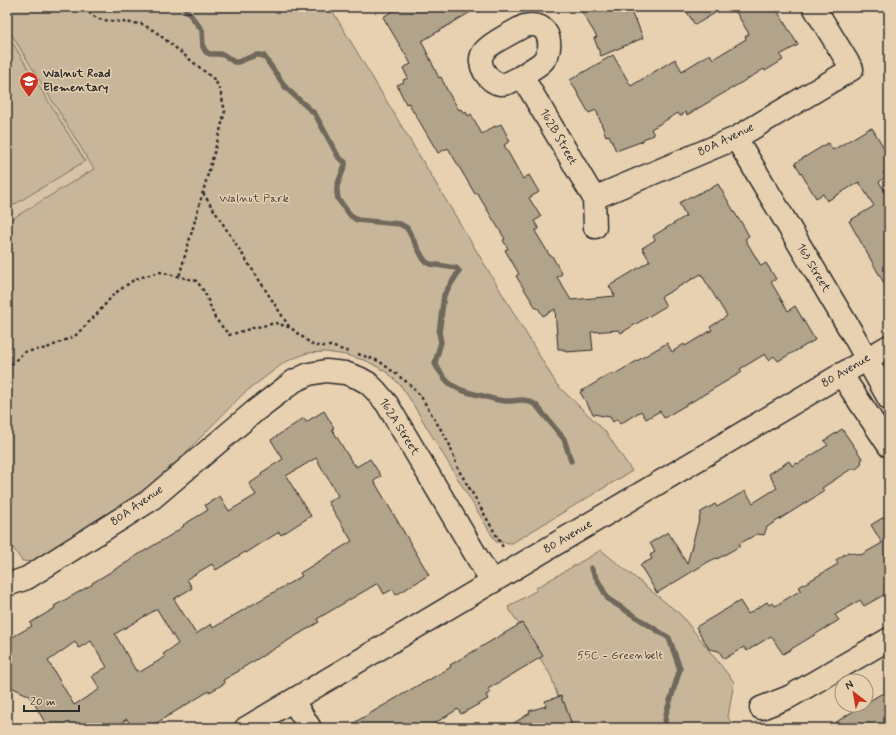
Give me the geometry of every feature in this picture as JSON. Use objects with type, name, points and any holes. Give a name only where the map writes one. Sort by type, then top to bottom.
[{"type":"street","name":"80A Avenue","points":[[594,198],[736,138],[852,69],[814,7]]},
{"type":"street","name":"162B Street","points":[[522,76],[594,198]]},
{"type":"street","name":"163 Street","points":[[736,138],[867,359],[889,399]]},
{"type":"street","points":[[594,198],[595,227]]},
{"type":"street","name":"80 Avenue","points":[[246,728],[889,346]]},
{"type":"street","name":"162A Street","points":[[255,411],[294,381],[309,374],[326,371],[345,373],[368,383],[388,404],[492,582]]},
{"type":"street","points":[[841,374],[889,446]]},
{"type":"street","name":"80A Avenue","points":[[7,585],[28,578],[148,501],[255,411]]},
{"type":"street","points":[[760,708],[789,697],[889,639]]},
{"type":"street","points":[[293,701],[310,728]]},
{"type":"path","points":[[86,7],[91,15],[102,20],[142,24],[156,32],[215,80],[220,90],[224,111],[219,135],[179,277]]},
{"type":"path","points":[[203,193],[291,328],[314,346],[331,346],[379,361],[408,383],[420,395],[449,442],[458,469],[504,549]]},
{"type":"path","points":[[7,369],[24,352],[47,348],[74,336],[97,314],[114,294],[135,279],[160,272],[197,281],[205,293],[215,318],[229,335],[276,323],[291,328]]},
{"type":"shaded area","name":"Walnut Road Elementary","points":[[7,27],[94,169],[7,222]]},
{"type":"green space","name":"Walnut Park","points":[[7,7],[330,7],[557,385],[605,431],[632,471],[512,543],[496,542],[408,396],[401,386],[388,373],[367,361],[346,355],[326,352],[307,353],[285,362],[244,393],[147,492],[33,562],[22,561],[12,546],[7,549],[7,222],[94,169],[7,27]]},
{"type":"green space","name":"Walnut Road Elementary","points":[[7,34],[85,161],[7,209]]},
{"type":"green space","name":"55C - Greenbelt","points":[[601,550],[681,615],[734,682],[728,717],[734,728],[568,728],[551,676],[508,607],[537,590],[536,588]]},
{"type":"building","points":[[399,7],[479,7],[422,42],[439,78],[441,77],[459,110],[461,109],[464,114],[466,112],[468,116],[471,114],[482,134],[501,124],[510,141],[504,145],[523,179],[529,175],[539,192],[529,198],[541,217],[534,221],[539,229],[535,231],[562,274],[557,277],[571,300],[615,296],[609,286],[650,261],[642,248],[655,240],[653,236],[686,216],[679,203],[718,184],[749,236],[745,239],[761,266],[766,263],[776,279],[771,282],[788,311],[795,306],[815,340],[778,361],[774,356],[769,360],[765,354],[740,369],[742,372],[664,418],[660,411],[646,419],[641,411],[620,424],[617,419],[613,422],[610,417],[593,414],[580,392],[612,373],[613,375],[667,343],[672,352],[684,344],[685,346],[712,330],[710,327],[727,316],[701,274],[661,297],[666,306],[621,333],[619,330],[591,332],[593,350],[566,352],[566,350],[558,349],[555,309],[543,316],[538,308],[536,308],[516,276],[519,274],[505,250],[508,249],[503,240],[505,239],[477,193],[475,194],[448,148],[438,153],[409,103],[406,104],[397,85],[404,82],[403,80],[408,78],[403,68],[411,64],[383,17]]},
{"type":"building","points":[[579,7],[629,7],[643,38],[601,56],[594,38],[597,37]]},
{"type":"building","points":[[684,7],[725,7],[695,25]]},
{"type":"building","points":[[733,7],[775,7],[798,45],[780,55],[783,60],[765,71],[764,69],[687,115],[686,112],[680,116],[678,113],[651,129],[654,135],[643,139],[643,141],[616,151],[609,135],[606,136],[596,110],[589,113],[570,80],[613,55],[631,86],[675,59],[682,71],[710,54],[713,59],[746,39],[745,37],[749,34]]},
{"type":"building","points":[[872,128],[889,156],[889,170],[883,173],[886,177],[879,182],[889,197],[889,292],[849,221],[874,206],[859,182],[827,201],[823,194],[816,198],[795,163],[828,143],[833,150]]},
{"type":"building","points":[[324,411],[334,428],[332,429],[353,464],[355,464],[356,467],[370,459],[381,476],[374,481],[429,575],[396,595],[393,589],[384,594],[378,583],[317,619],[319,622],[223,680],[225,683],[148,728],[132,728],[127,719],[112,728],[48,728],[30,696],[11,687],[7,677],[7,640],[32,626],[30,623],[55,608],[54,606],[93,584],[92,583],[171,535],[184,526],[183,525],[208,510],[205,505],[220,496],[229,511],[256,495],[249,484],[262,475],[261,473],[283,459],[271,440],[304,418],[306,422]],"holes":[[[316,458],[338,496],[328,502],[352,541],[300,573],[302,576],[213,628],[211,624],[196,634],[174,599],[192,588],[187,579],[212,564],[216,570],[279,532],[281,535],[311,516],[286,476]],[[157,609],[178,644],[163,654],[165,657],[140,672],[138,670],[136,671],[115,634]],[[91,641],[107,667],[92,676],[100,689],[74,705],[48,661],[75,642],[79,648]]]},
{"type":"building","points":[[842,429],[862,458],[861,465],[856,469],[851,469],[822,488],[824,491],[823,492],[767,527],[764,535],[757,534],[739,544],[740,546],[717,559],[716,558],[708,562],[657,593],[640,565],[652,559],[650,555],[655,552],[650,543],[668,532],[687,564],[701,512],[715,504],[717,507],[745,491],[753,503],[777,488],[769,474],[789,461],[792,466],[797,463],[798,464],[828,445],[824,441]]},
{"type":"building","points":[[889,514],[889,592],[864,606],[860,600],[835,615],[839,620],[783,654],[771,636],[747,651],[744,647],[724,659],[719,651],[709,649],[696,627],[740,601],[748,614],[767,602],[769,605],[773,603],[775,606],[801,590],[799,587],[838,564],[836,560],[848,552],[861,555],[882,543],[871,525]]},
{"type":"building","points":[[522,623],[543,656],[488,689],[490,693],[486,695],[488,699],[461,714],[458,709],[427,728],[345,728],[451,667],[450,665]]},
{"type":"building","points":[[889,691],[889,728],[827,728],[850,713],[874,713],[874,698],[881,694],[882,695]]},
{"type":"building","points":[[561,696],[573,728],[506,728],[530,713],[529,711],[546,706],[545,701]]},
{"type":"waterway","points":[[184,7],[202,30],[203,47],[206,52],[210,54],[224,55],[234,62],[238,62],[256,55],[264,56],[286,88],[315,114],[339,158],[345,162],[337,186],[337,192],[338,199],[351,216],[357,220],[400,224],[407,228],[426,262],[456,268],[459,271],[444,295],[439,333],[441,342],[435,363],[449,383],[459,389],[471,393],[507,401],[525,400],[536,405],[564,439],[571,461]]},
{"type":"waterway","points":[[591,568],[608,599],[669,638],[680,669],[666,714],[664,728]]},
{"type":"place","name":"Walnut Road Elementary","points":[[29,98]]}]
